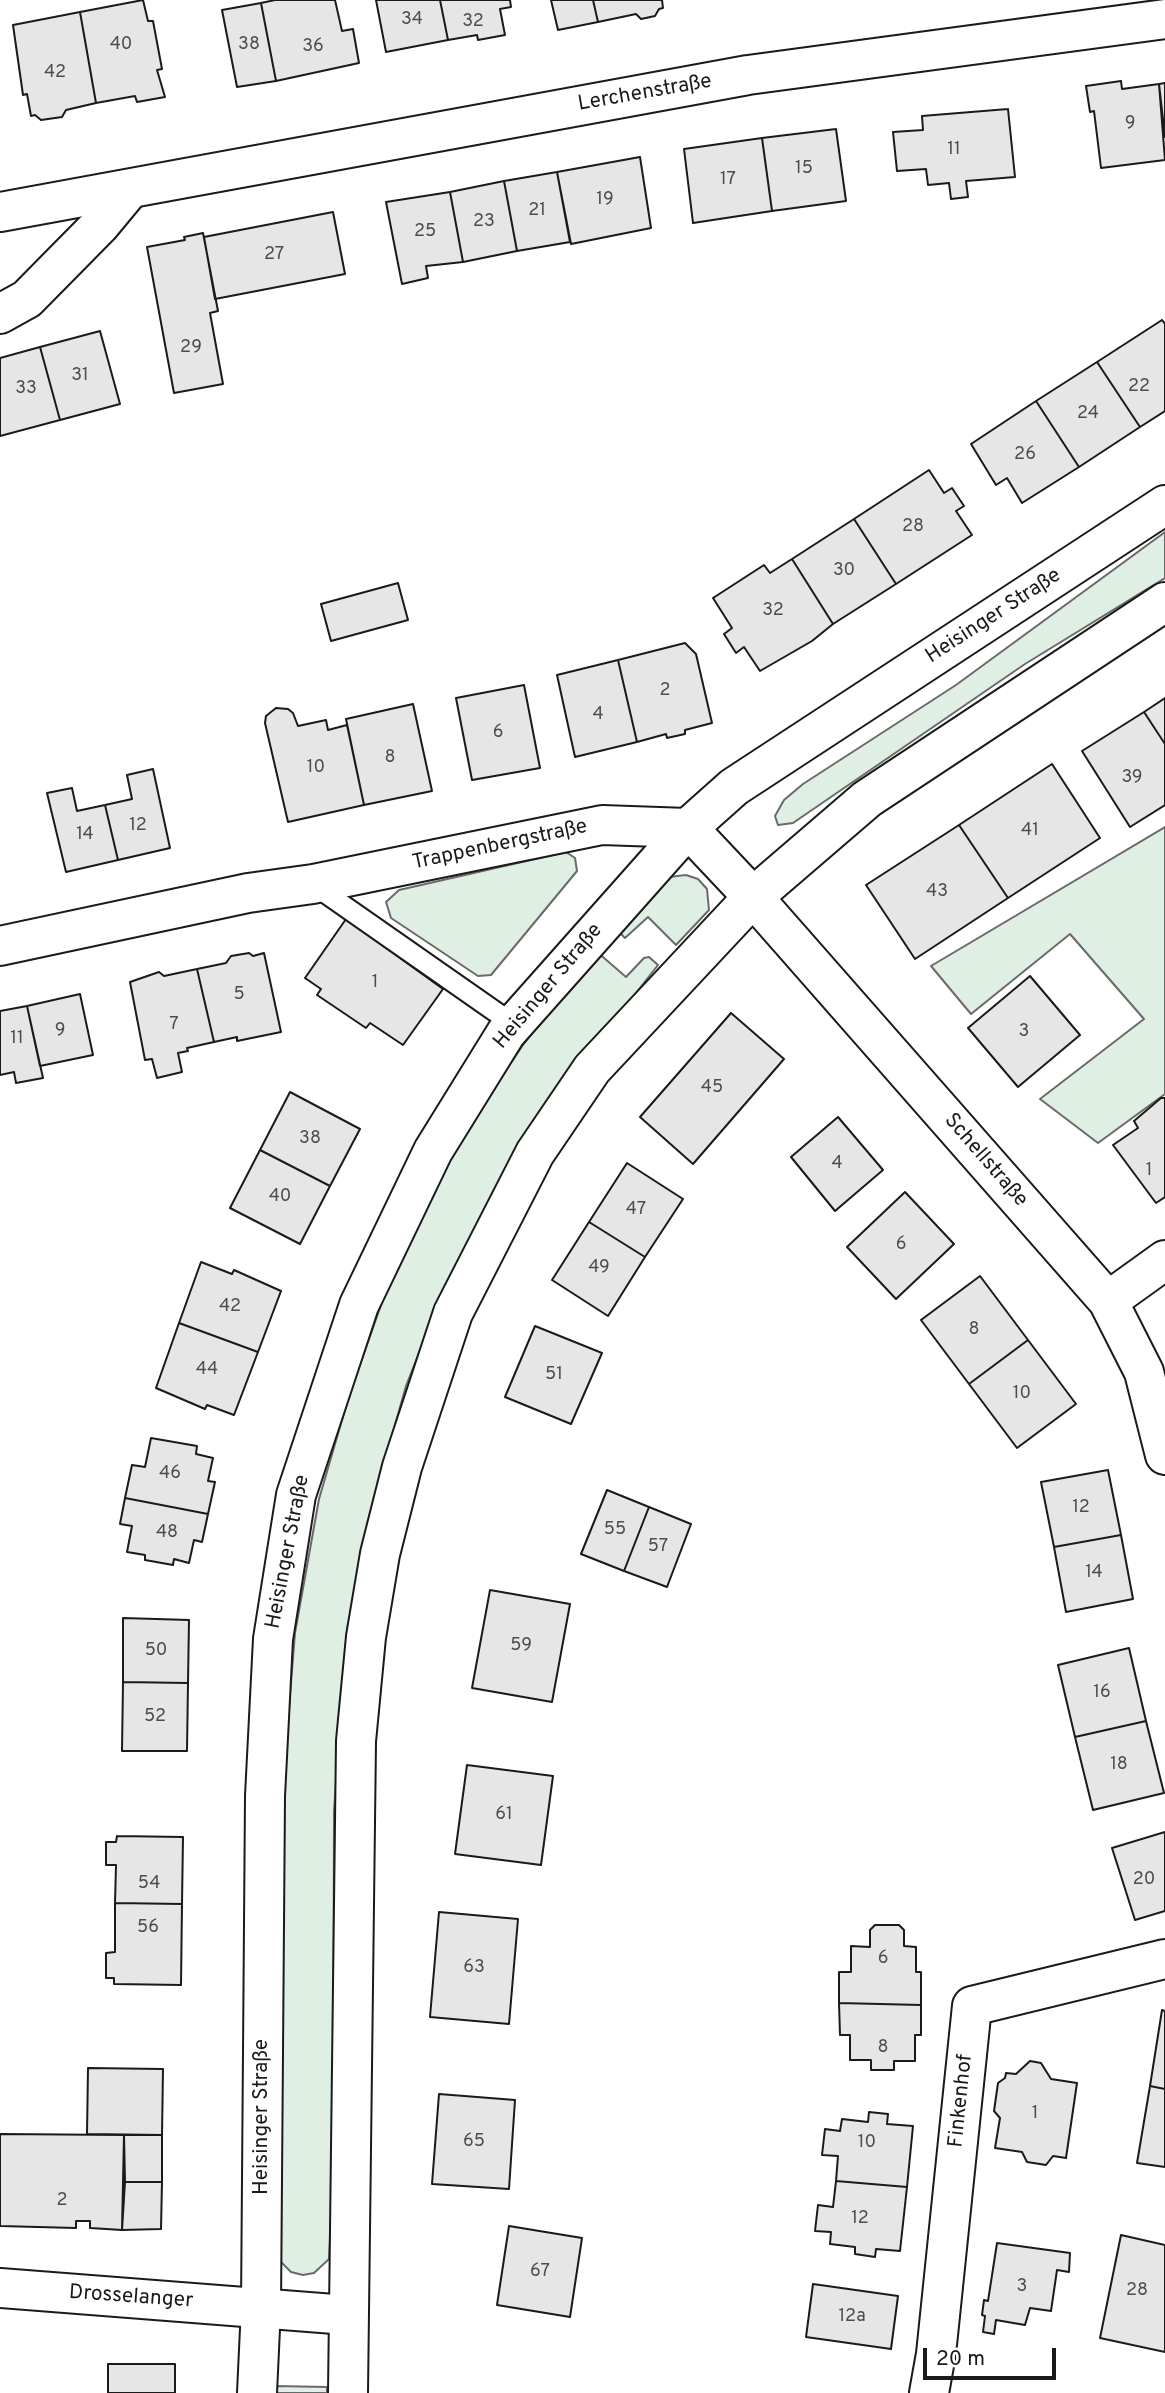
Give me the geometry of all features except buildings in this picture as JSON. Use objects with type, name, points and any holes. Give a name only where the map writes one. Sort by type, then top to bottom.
[{"type":"main road","name":"Lerchenstraße","points":[[0,212],[748,75],[1165,19]]},
{"type":"main road","points":[[0,314],[27,299],[100,225],[129,190]]},
{"type":"main road","name":"Heisinger Straße","points":[[257,2393],[261,2307],[265,1796],[273,1639],[296,1495],[359,1305],[433,1151],[513,1024],[688,828],[734,788],[1165,505]]},
{"type":"main road","points":[[348,2393],[356,1741],[368,1625],[380,1553],[402,1467],[453,1313],[535,1153],[592,1069],[753,897],[867,799],[1165,602]]},
{"type":"main road","name":"Trappenbergstraße","points":[[0,946],[248,893],[313,884],[602,825],[688,828]]},
{"type":"main road","points":[[688,828],[753,897]]},
{"type":"main road","name":"Schellstraße","points":[[753,897],[1108,1301],[1144,1372],[1165,1455]]},
{"type":"main road","points":[[1108,1301],[1165,1261]]},
{"type":"main road","name":"Finkenhof","points":[[929,2393],[936,2354],[972,2006],[1165,1959]]},
{"type":"main road","name":"Drosselanger","points":[[0,2288],[261,2307]]},
{"type":"main road","points":[[261,2307],[347,2315]]},
{"type":"lane","points":[[313,884],[513,1024]]},
{"type":"green space","points":[[1165,532],[1165,578],[1025,664],[793,823],[778,825],[775,816],[784,800],[803,784],[956,685]]},
{"type":"green space","points":[[1165,827],[1165,1094],[1098,1143],[1040,1099],[1144,1019],[1070,934],[971,1014],[931,966]]},
{"type":"green space","points":[[566,852],[575,858],[577,871],[491,975],[478,976],[391,918],[386,902],[399,890]]},
{"type":"green space","points":[[686,875],[698,879],[707,889],[709,910],[676,945],[648,917],[625,938],[615,928],[669,877]]},
{"type":"green space","points":[[596,951],[626,977],[644,958],[649,957],[658,965],[564,1084],[440,1299],[406,1386],[373,1503],[347,1630],[334,1811],[333,2174],[329,2259],[314,2273],[303,2275],[291,2272],[276,2257],[283,1782],[295,1633],[319,1499],[349,1396],[387,1288],[429,1195],[481,1107],[523,1045]]},
{"type":"green space","points":[[274,2386],[327,2387],[327,2393],[274,2393]]}]
